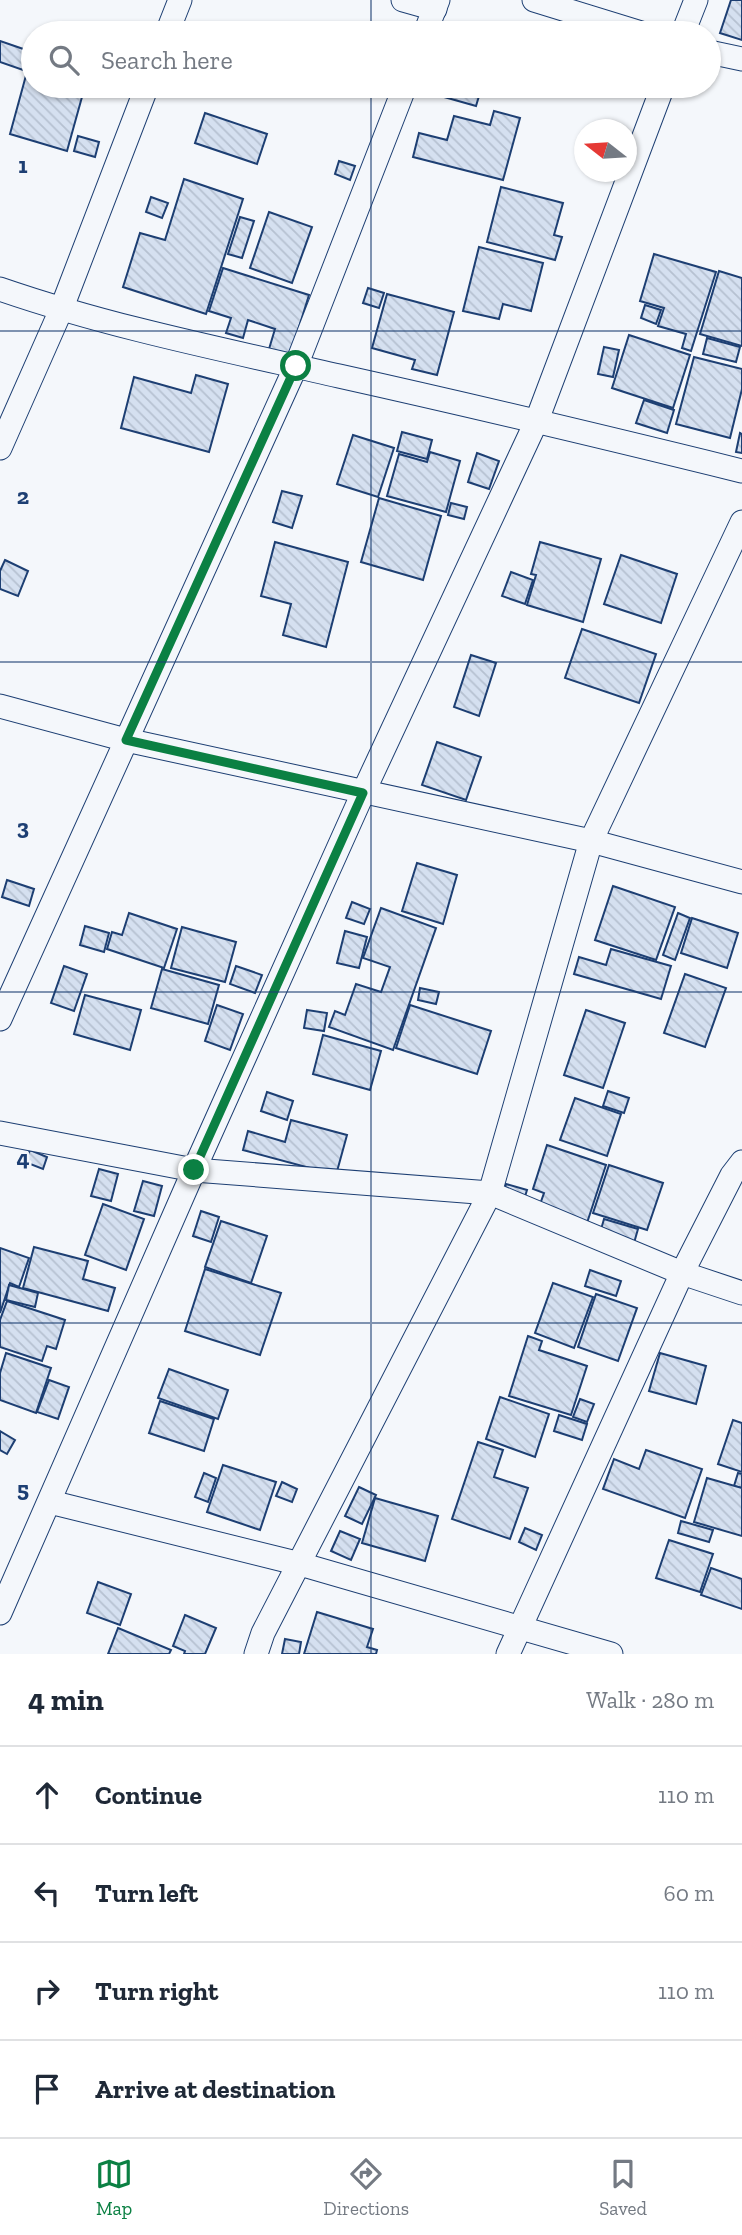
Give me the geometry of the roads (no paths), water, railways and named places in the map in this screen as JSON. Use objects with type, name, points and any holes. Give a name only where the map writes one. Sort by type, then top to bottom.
[{"type":"street","points":[[172,21],[180,0]]},
{"type":"street","points":[[403,0],[437,5]]},
{"type":"street","points":[[534,0],[602,21]]},
{"type":"street","points":[[688,21],[696,0]]},
{"type":"street","points":[[721,55],[742,59]]},
{"type":"street","points":[[0,448],[61,310],[142,98]]},
{"type":"street","points":[[0,1019],[296,366],[400,98]]},
{"type":"street","points":[[3,1600],[50,1502],[194,1170],[363,793],[537,420],[658,98]]},
{"type":"street","points":[[0,289],[61,310],[537,420],[742,471]]},
{"type":"street","points":[[256,1654],[263,1633],[491,1193],[591,841],[742,522]]},
{"type":"street","points":[[0,706],[126,740],[591,841],[742,882]]},
{"type":"street","points":[[0,1133],[194,1170],[491,1193],[682,1273],[742,1293]]},
{"type":"street","points":[[508,1654],[682,1273],[732,1175],[742,1162]]},
{"type":"street","points":[[50,1502],[300,1564],[611,1654]]}]
